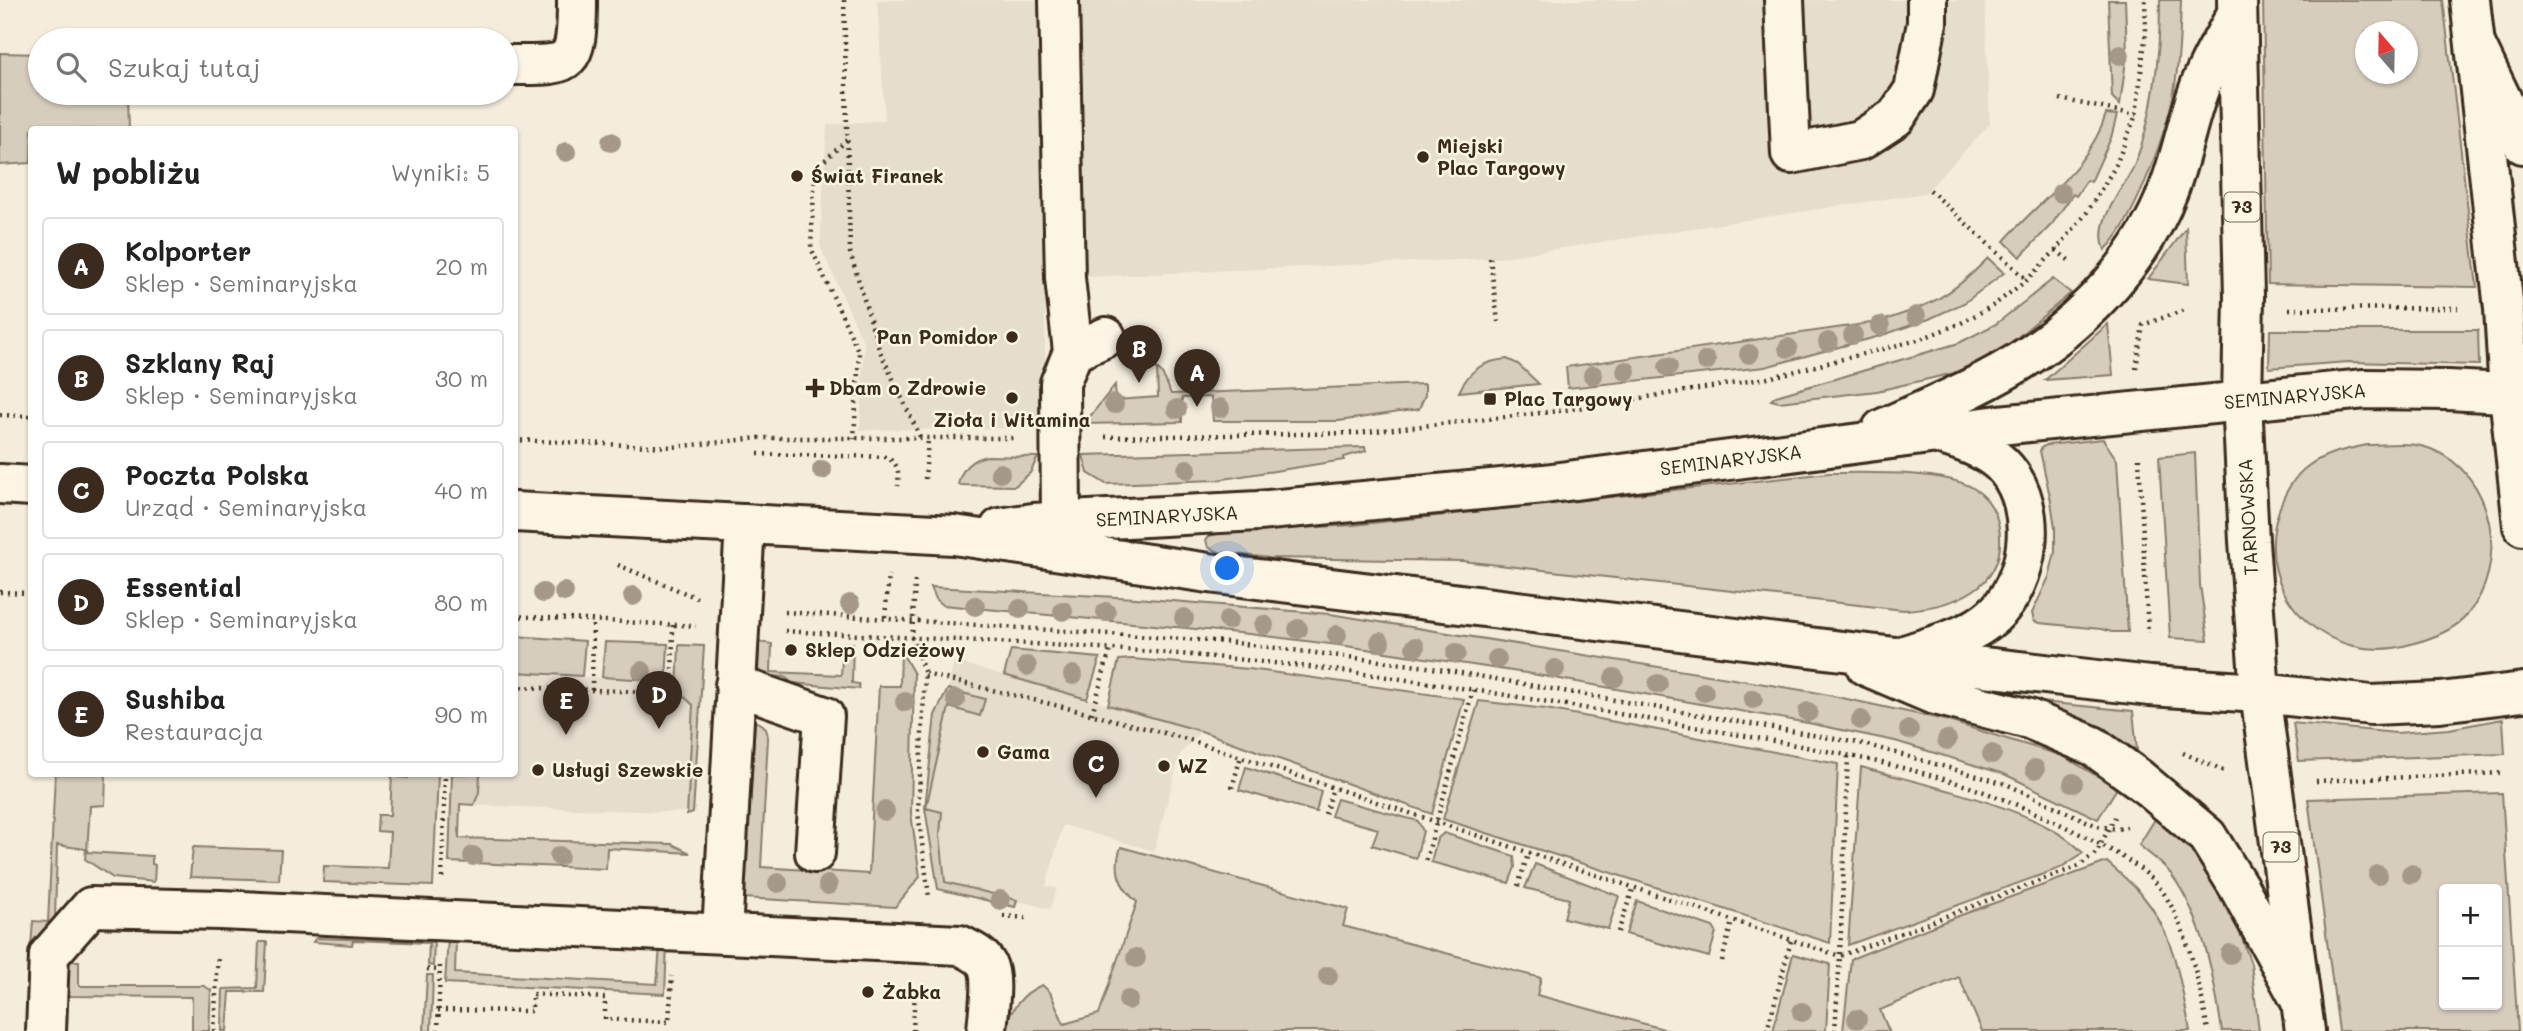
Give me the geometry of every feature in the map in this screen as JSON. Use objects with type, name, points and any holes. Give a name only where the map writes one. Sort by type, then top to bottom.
[{"type":"street","points":[[518,65],[555,65],[564,61],[572,52],[577,38],[577,0]]},
{"type":"street","points":[[1059,0],[1065,278],[1090,344],[1060,383],[1061,522]]},
{"type":"street","points":[[1784,0],[1791,154],[1861,140],[1896,117],[1914,90],[1927,23],[1927,0]]},
{"type":"street","points":[[2470,0],[2516,394],[2523,526]]},
{"type":"street","points":[[1845,446],[1956,396],[2029,356],[2086,311],[2106,290],[2147,237],[2168,191],[2200,86],[2237,6]]},
{"type":"street","name":"TARNOWSKA","points":[[2237,6],[2244,297],[2242,400],[2260,693],[2303,1016]]},
{"type":"street","points":[[2473,39],[2523,144]]},
{"type":"street","name":"SEMINARYJSKA","points":[[954,535],[1034,523],[1258,511],[1544,484],[2054,419],[2242,400],[2365,390],[2448,390],[2516,394]]},
{"type":"street","points":[[1900,657],[1973,630],[1991,618],[2005,603],[2014,587],[2025,549],[2025,512],[2014,481],[2006,469],[1994,457],[1960,440],[1937,434]]},
{"type":"street","points":[[0,484],[28,486]]},
{"type":"street","name":"SEMINARYJSKA","points":[[518,512],[954,535],[1209,573],[2150,686],[2260,693],[2371,705],[2440,702],[2523,692]]},
{"type":"street","points":[[722,933],[745,524]]},
{"type":"street","points":[[1825,649],[1933,694],[2029,719],[2093,746],[2155,793],[2207,836],[2238,886],[2303,1016]]},
{"type":"street","points":[[735,685],[824,716],[815,853]]},
{"type":"street","points":[[46,1031],[49,955],[91,907],[296,925],[674,930],[960,946],[975,952],[986,964],[990,978],[987,1031]]},
{"type":"path","points":[[844,0],[850,252],[879,349],[921,439]]},
{"type":"path","points":[[1096,437],[1357,433],[1559,411],[1768,378],[1918,340],[1994,305],[2027,280],[2086,214],[2116,167],[2136,115],[2146,31],[2145,0]]},
{"type":"path","points":[[2060,99],[2136,115]]},
{"type":"path","points":[[847,140],[815,169],[811,248],[859,353],[854,439]]},
{"type":"path","points":[[1930,190],[2027,280]]},
{"type":"path","points":[[1490,258],[1499,321]]},
{"type":"path","points":[[2282,309],[2463,308]]},
{"type":"path","points":[[2135,373],[2143,325],[2187,309]]},
{"type":"path","points":[[0,415],[28,416]]},
{"type":"path","points":[[518,440],[673,447],[759,438],[1024,438]]},
{"type":"path","points":[[925,479],[928,439]]},
{"type":"path","points":[[758,454],[886,457],[898,467],[899,480]]},
{"type":"path","points":[[2139,458],[2148,633]]},
{"type":"path","points":[[889,581],[885,617],[1306,650],[1452,671],[1750,722],[1864,744],[2006,784],[2109,829],[2126,828],[2134,823],[2155,793]]},
{"type":"path","points":[[915,581],[912,638],[925,674],[918,811],[930,909]]},
{"type":"path","points":[[0,592],[28,593]]},
{"type":"path","points":[[518,616],[1110,650],[1264,662],[1473,690],[1732,733],[1848,756],[1966,786],[2024,807],[2101,844],[2152,878],[2171,906],[2190,954],[2201,990],[2208,1031]]},
{"type":"path","points":[[592,690],[593,620]]},
{"type":"path","points":[[518,687],[672,693],[673,625]]},
{"type":"path","points":[[1092,714],[1110,650]]},
{"type":"path","points":[[925,674],[1092,714],[1241,756],[1840,956],[2079,866],[2096,853],[2114,819]]},
{"type":"path","points":[[1426,860],[1473,690]]},
{"type":"path","points":[[2176,750],[2225,771]]},
{"type":"path","points":[[1232,788],[1241,756]]},
{"type":"path","points":[[1835,1031],[1848,756]]},
{"type":"path","points":[[2315,781],[2504,773]]},
{"type":"path","points":[[443,859],[445,777]]},
{"type":"path","points":[[1325,814],[1333,788]]},
{"type":"path","points":[[1518,886],[1528,854]]},
{"type":"path","points":[[1618,932],[1633,889]]},
{"type":"path","points":[[1722,961],[1732,922]]},
{"type":"path","points":[[439,1010],[531,1011],[532,994],[605,998],[605,1019],[669,1022],[674,930]]},
{"type":"path","points":[[1767,1031],[1791,941]]},
{"type":"path","points":[[214,1031],[219,945]]},
{"type":"path","points":[[427,970],[440,970],[438,1031]]},
{"type":"shaded area","name":"Miejski Plac Targowy","points":[[877,0],[1985,0],[1990,124],[1925,193],[1497,258],[1045,279],[1045,428],[860,430],[864,343],[820,246],[827,125],[885,120]]},
{"type":"shaded area","points":[[2108,0],[2125,0],[2127,53],[2120,105],[2112,97]]},
{"type":"shaded area","points":[[2160,0],[2181,0],[2173,97],[2163,133],[2137,201],[2116,238],[2105,250],[2102,238],[2106,215],[2136,161],[2148,122],[2159,41]]},
{"type":"shaded area","points":[[2263,0],[2443,0],[2477,287],[2268,284]]},
{"type":"shaded area","points":[[0,53],[28,54],[28,105],[128,105],[129,126],[28,126],[28,163],[0,165]]},
{"type":"shaded area","points":[[2106,114],[2117,115],[2111,138],[2091,182],[2087,180],[2076,196],[2073,194],[2052,224],[2020,257],[2004,241],[2062,182],[2089,150]]},
{"type":"shaded area","points":[[2186,228],[2188,284],[2148,279]]},
{"type":"shaded area","points":[[1988,258],[2004,273],[1964,303],[1880,336],[1765,367],[1568,388],[1566,367],[1878,322],[1938,299]]},
{"type":"shaded area","points":[[2053,279],[2071,293],[2002,350],[1954,373],[1877,391],[1779,402],[1771,400],[1776,396],[1959,343],[1996,324]]},
{"type":"shaded area","points":[[2108,324],[2113,375],[2045,380]]},
{"type":"shaded area","points":[[2270,330],[2478,330],[2479,365],[2348,362],[2269,368]]},
{"type":"shaded area","points":[[1133,359],[1148,362],[1157,368],[1132,369]]},
{"type":"shaded area","points":[[1507,359],[1518,364],[1539,384],[1459,392],[1472,372],[1491,362]]},
{"type":"shaded area","points":[[1157,368],[1171,394],[1425,384],[1425,395],[1419,409],[1339,421],[1213,421],[1211,397],[1182,398],[1182,422],[1084,424],[1115,385],[1116,400],[1158,397]]},
{"type":"shaded area","points":[[2103,439],[2117,460],[2128,632],[2039,623],[2034,621],[2032,613],[2049,577],[2055,552],[2051,501],[2040,451],[2047,445]]},
{"type":"shaded area","points":[[2367,445],[2415,445],[2431,449],[2453,461],[2470,478],[2482,499],[2489,523],[2491,547],[2489,571],[2480,595],[2462,621],[2426,640],[2380,649],[2351,645],[2325,635],[2303,618],[2286,596],[2276,570],[2273,541],[2281,504],[2298,475],[2322,458]]},
{"type":"shaded area","points":[[1365,447],[1366,451],[1344,457],[1344,460],[1217,480],[1106,484],[1088,473],[1083,455]]},
{"type":"shaded area","points":[[2195,453],[2200,585],[2208,640],[2170,638],[2159,457]]},
{"type":"shaded area","points":[[987,456],[1038,457],[1030,473],[1015,486],[958,485],[968,466]]},
{"type":"shaded area","points":[[1829,473],[1924,475],[1959,482],[1973,488],[1987,500],[1998,521],[2000,548],[1995,565],[1986,579],[1958,599],[1904,610],[1462,561],[1269,558],[1219,552],[1208,547],[1206,540],[1209,536],[1221,533],[1354,525]]},
{"type":"shaded area","points":[[931,587],[1136,598],[1330,614],[1814,692],[1945,720],[2063,756],[2117,788],[2098,819],[2004,774],[1895,741],[1808,723],[1532,674],[1346,646],[1249,634],[943,605],[936,599]]},
{"type":"shaded area","points":[[518,636],[585,641],[582,676],[518,672]]},
{"type":"shaded area","points":[[605,642],[668,644],[666,681],[602,677]]},
{"type":"shaded area","points":[[759,642],[772,644],[771,672],[841,675],[843,643],[853,643],[852,683],[859,684],[859,689],[792,683],[785,677],[758,675]]},
{"type":"shaded area","points":[[679,645],[704,646],[693,813],[687,815],[693,705],[677,690]]},
{"type":"shaded area","points":[[1011,650],[1100,658],[1087,699],[1004,675]]},
{"type":"shaded area","points":[[901,651],[914,674],[911,813],[920,877],[895,907],[744,898],[755,721],[765,727],[768,738],[761,867],[869,874],[879,686],[900,686]]},
{"type":"shaded area","points":[[1119,660],[1249,669],[1464,699],[1432,814],[1201,731],[1108,705]]},
{"type":"shaded area","points":[[954,661],[1201,731],[1180,754],[1154,851],[1063,825],[1046,886],[1057,888],[1050,909],[940,881],[925,808],[949,707],[948,689]]},
{"type":"shaded area","points":[[518,672],[701,684],[693,813],[465,805],[466,777],[518,777]]},
{"type":"shaded area","points":[[948,689],[985,699],[980,716],[949,707],[926,808],[942,812],[940,834],[945,882],[1017,900],[1015,907],[938,889],[925,808],[935,715]]},
{"type":"shaded area","points":[[1479,701],[1546,709],[1838,764],[1830,943],[1443,819]]},
{"type":"shaded area","points":[[2042,702],[2133,711],[2137,750]]},
{"type":"shaded area","points":[[2503,719],[2505,754],[2299,761],[2293,723],[2396,733],[2449,729]]},
{"type":"shaded area","points":[[1246,767],[1321,791],[1316,812],[1239,790]]},
{"type":"shaded area","points":[[1861,767],[2011,810],[2064,837],[2083,853],[2060,868],[1848,945]]},
{"type":"shaded area","points":[[55,777],[106,777],[105,805],[90,806],[87,852],[152,856],[152,864],[155,865],[154,882],[113,878],[85,859],[86,849],[57,845],[55,919],[31,947],[33,921],[48,922]]},
{"type":"shaded area","points":[[392,777],[438,777],[433,886],[323,882],[324,866],[388,868],[390,832],[377,831],[378,815],[390,815]]},
{"type":"shaded area","points":[[452,777],[480,777],[479,792],[474,805],[460,804],[459,838],[672,844],[690,853],[607,848],[606,869],[449,862]]},
{"type":"shaded area","points":[[2502,793],[2518,1031],[2339,1031],[2308,799]]},
{"type":"shaded area","points":[[1337,799],[1418,821],[1423,831],[1416,858],[1372,845],[1378,829],[1331,816]]},
{"type":"shaded area","points":[[2157,816],[2191,843],[2237,924],[2251,964],[2259,1031],[2222,1031],[2211,969],[2192,910],[2168,870],[2139,845]]},
{"type":"shaded area","points":[[1444,833],[1514,856],[1515,867],[1509,883],[1431,862],[1437,839]]},
{"type":"shaded area","points":[[193,847],[281,850],[279,880],[190,877]]},
{"type":"shaded area","points":[[1121,847],[1348,909],[1343,926],[1541,978],[1537,995],[1671,1031],[1002,1031],[1018,1004],[1028,993],[1042,985],[1050,992],[1064,1024],[1099,1014],[1137,902],[1119,877]]},
{"type":"shaded area","points":[[2107,862],[2142,895],[2162,926],[2175,960],[2190,1031],[1982,1031],[1959,977],[1880,1010],[1889,1031],[1843,1031],[1851,959],[1953,918]]},
{"type":"shaded area","points":[[1535,864],[1619,896],[1608,929],[1564,918],[1569,899],[1525,888]]},
{"type":"shaded area","points":[[1637,901],[1713,927],[1716,932],[1709,957],[1626,934]]},
{"type":"shaded area","points":[[316,938],[434,942],[433,966],[428,965],[429,943],[353,940],[352,945],[313,942]]},
{"type":"shaded area","points":[[448,938],[456,940],[455,973],[657,984],[660,946],[667,943],[665,994],[445,983]]},
{"type":"shaded area","points":[[259,942],[267,942],[264,992],[230,992],[227,1031],[222,1031],[223,989],[257,988]]},
{"type":"shaded area","points":[[1793,954],[1830,964],[1826,1031],[1773,1031]]},
{"type":"shaded area","points":[[69,961],[79,961],[79,986],[204,986],[211,990],[209,1031],[192,1031],[192,997],[68,996]]},
{"type":"shaded area","points":[[427,975],[433,975],[431,1031],[424,1031]]},
{"type":"place","name":"Miejski Plac Targowy","points":[[1423,157]]},
{"type":"place","name":"Świat Firanek","points":[[797,176]]},
{"type":"place","name":"Pan Pomidor","points":[[1012,337]]},
{"type":"place","name":"Szklany Raj","points":[[1139,383]]},
{"type":"place","name":"Dbam o Zdrowie","points":[[815,388]]},
{"type":"place","name":"Zioła i Witamina","points":[[1012,398]]},
{"type":"place","name":"Plac Targowy","points":[[1490,399]]},
{"type":"place","name":"Kolporter","points":[[1197,407]]},
{"type":"place","name":"Sklep Odzieżowy","points":[[791,650]]},
{"type":"place","name":"Essential","points":[[659,729]]},
{"type":"place","name":"Sushiba","points":[[566,735]]},
{"type":"place","name":"Gama","points":[[983,752]]},
{"type":"place","name":"WZ","points":[[1164,766]]},
{"type":"place","name":"Usługi Szewskie","points":[[538,770]]},
{"type":"place","name":"Poczta Polska","points":[[1096,798]]},
{"type":"place","name":"Żabka","points":[[868,992]]}]
